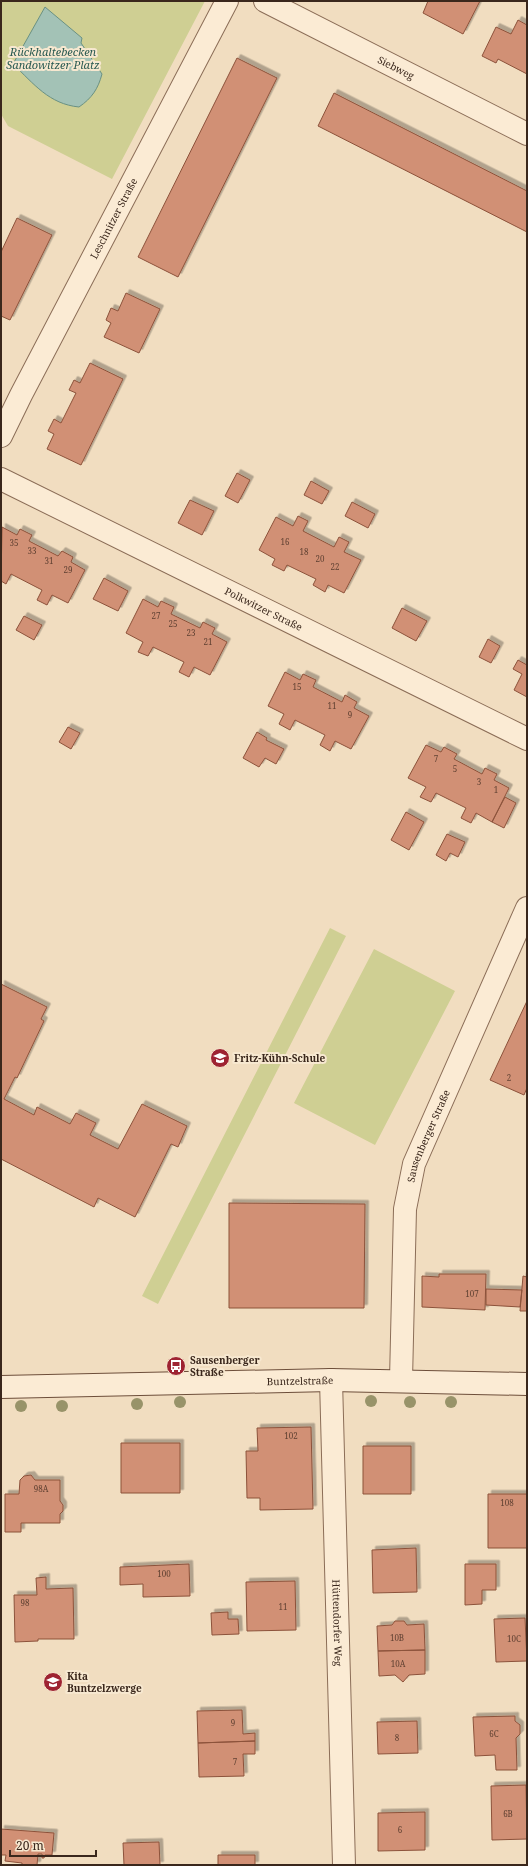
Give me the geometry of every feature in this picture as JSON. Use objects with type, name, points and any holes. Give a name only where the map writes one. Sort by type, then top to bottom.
[{"type":"street","name":"Leschnitzer Straße","points":[[1,436],[227,1]]},
{"type":"street","name":"Siebweg","points":[[265,1],[527,134]]},
{"type":"street","name":"Polkwitzer Straße","points":[[1,479],[527,739]]},
{"type":"street","name":"Sausenberger Straße","points":[[400,1380],[405,1209],[414,1164],[527,908]]},
{"type":"street","name":"Buntzelstraße","points":[[1,1387],[331,1380],[400,1380],[527,1384]]},
{"type":"street","name":"Hüttendorfer Weg","points":[[331,1380],[344,1865]]},
{"type":"green space","points":[[1,1],[205,1],[112,179],[8,126],[1,114]]},
{"type":"green space","points":[[330,928],[346,936],[158,1304],[142,1296]]},
{"type":"green space","points":[[374,949],[455,991],[375,1145],[294,1103]]},
{"type":"water","name":"Rückhaltebecken Sandowitzer Platz","points":[[45,7],[82,38],[81,43],[102,74],[94,93],[79,107],[59,102],[50,97],[35,86],[13,64]]},
{"type":"building","points":[[428,1],[480,1],[463,34],[423,13]]},
{"type":"building","points":[[518,20],[527,25],[527,74],[498,59],[496,63],[482,56],[496,27],[511,34]]},
{"type":"building","points":[[237,58],[277,78],[178,277],[138,257]]},
{"type":"building","points":[[334,93],[527,191],[527,232],[318,126]]},
{"type":"building","points":[[17,218],[52,235],[10,320],[1,316],[1,252]]},
{"type":"building","points":[[126,293],[160,309],[139,353],[104,337],[111,323],[106,320],[111,308],[118,311]]},
{"type":"building","points":[[90,363],[123,379],[81,465],[47,449],[54,434],[48,431],[54,419],[61,423],[76,393],[69,390],[74,380],[80,383]]},
{"type":"building","points":[[237,473],[250,480],[238,503],[225,496]]},
{"type":"building","points":[[311,481],[329,491],[322,504],[304,495]]},
{"type":"building","points":[[190,500],[214,511],[202,535],[178,523]]},
{"type":"building","points":[[352,502],[375,514],[368,528],[345,516]]},
{"type":"building","points":[[298,516],[308,521],[303,531],[334,547],[339,537],[349,542],[344,552],[361,560],[344,593],[328,585],[325,592],[313,585],[316,579],[287,565],[284,571],[272,565],[275,559],[259,550],[276,517],[293,526]]},
{"type":"building","points":[[2,527],[17,535],[20,529],[32,535],[29,541],[58,556],[62,551],[73,557],[71,562],[85,570],[68,603],[52,595],[47,605],[37,600],[42,590],[11,574],[6,584],[1,581]]},
{"type":"building","points":[[104,578],[128,591],[118,611],[93,599]]},
{"type":"building","points":[[143,599],[158,607],[161,601],[174,607],[171,614],[200,628],[203,622],[215,628],[212,634],[227,642],[210,675],[194,667],[189,677],[179,672],[184,662],[153,647],[148,656],[138,652],[143,642],[126,633]]},
{"type":"building","points":[[402,608],[427,621],[416,641],[392,628]]},
{"type":"building","points":[[24,616],[42,625],[34,640],[16,630]]},
{"type":"building","points":[[488,639],[500,646],[491,663],[479,657]]},
{"type":"building","points":[[518,660],[527,665],[527,697],[514,690],[522,674],[513,669]]},
{"type":"building","points":[[285,672],[300,680],[303,674],[316,680],[313,687],[342,702],[345,695],[357,702],[354,708],[369,716],[351,749],[335,741],[330,751],[320,745],[325,735],[295,720],[290,730],[279,724],[284,714],[268,706]]},
{"type":"building","points":[[68,727],[80,733],[71,749],[59,742]]},
{"type":"building","points":[[257,732],[267,738],[266,740],[284,749],[276,764],[265,758],[259,767],[243,758]]},
{"type":"building","points":[[426,745],[441,752],[444,747],[457,754],[454,759],[482,774],[485,768],[497,774],[494,780],[509,788],[492,822],[476,813],[471,823],[461,818],[466,808],[436,793],[431,802],[420,797],[426,787],[408,778]]},
{"type":"building","points":[[505,797],[516,803],[504,828],[492,822]]},
{"type":"building","points":[[406,812],[424,822],[409,850],[391,840]]},
{"type":"building","points":[[447,834],[465,842],[458,857],[450,853],[446,861],[436,855]]},
{"type":"building","points":[[1,984],[47,1007],[41,1019],[44,1021],[17,1078],[15,1077],[4,1099],[34,1115],[37,1107],[70,1124],[76,1113],[96,1123],[90,1135],[118,1149],[142,1104],[187,1126],[178,1147],[171,1144],[135,1217],[98,1198],[94,1207],[1,1159]]},
{"type":"building","points":[[527,1001],[527,1088],[524,1095],[490,1080]]},
{"type":"building","points":[[229,1203],[365,1204],[364,1308],[229,1308]]},
{"type":"building","points":[[439,1274],[486,1274],[485,1310],[422,1307],[422,1276],[439,1277]]},
{"type":"building","points":[[523,1276],[527,1277],[527,1311],[520,1311]]},
{"type":"building","points":[[486,1289],[522,1290],[520,1307],[486,1305]]},
{"type":"building","points":[[311,1427],[313,1509],[260,1510],[260,1498],[247,1498],[246,1451],[258,1451],[257,1428]]},
{"type":"building","points":[[121,1443],[180,1443],[180,1493],[121,1493]]},
{"type":"building","points":[[363,1446],[411,1446],[411,1494],[363,1494]]},
{"type":"building","points":[[31,1475],[35,1480],[60,1480],[60,1501],[63,1505],[63,1511],[60,1514],[60,1523],[21,1523],[21,1532],[5,1532],[5,1494],[19,1494],[20,1480],[24,1476]]},
{"type":"building","points":[[488,1494],[527,1494],[527,1548],[488,1548]]},
{"type":"building","points":[[416,1548],[417,1592],[373,1593],[372,1550]]},
{"type":"building","points":[[189,1564],[190,1596],[143,1597],[143,1584],[120,1585],[120,1567]]},
{"type":"building","points":[[465,1564],[496,1564],[496,1590],[482,1590],[482,1604],[465,1605]]},
{"type":"building","points":[[46,1577],[46,1589],[73,1588],[74,1639],[38,1639],[38,1641],[15,1642],[14,1595],[37,1595],[36,1578]]},
{"type":"building","points":[[295,1581],[296,1630],[247,1631],[246,1582]]},
{"type":"building","points":[[228,1612],[228,1619],[238,1619],[239,1634],[212,1635],[211,1613]]},
{"type":"building","points":[[525,1618],[527,1661],[496,1662],[494,1619]]},
{"type":"building","points":[[395,1621],[404,1621],[407,1625],[424,1624],[425,1650],[378,1651],[377,1626],[392,1625]]},
{"type":"building","points":[[425,1650],[425,1674],[409,1675],[403,1682],[395,1675],[379,1676],[378,1651]]},
{"type":"building","points":[[242,1710],[243,1734],[255,1733],[255,1741],[198,1743],[197,1711]]},
{"type":"building","points":[[515,1716],[515,1721],[520,1725],[520,1734],[516,1738],[517,1770],[496,1770],[495,1755],[475,1756],[473,1717]]},
{"type":"building","points":[[417,1721],[418,1753],[378,1754],[377,1722]]},
{"type":"building","points":[[255,1741],[255,1754],[243,1754],[244,1776],[199,1777],[198,1743]]},
{"type":"building","points":[[526,1785],[527,1839],[492,1840],[491,1786]]},
{"type":"building","points":[[425,1812],[425,1850],[378,1851],[378,1813]]},
{"type":"building","points":[[1,1829],[54,1833],[52,1855],[45,1855],[44,1858],[42,1858],[42,1854],[38,1854],[37,1865],[22,1865],[22,1863],[5,1861],[6,1855],[1,1855]]},
{"type":"building","points":[[159,1842],[160,1865],[124,1865],[123,1843]]},
{"type":"building","points":[[218,1855],[255,1855],[255,1865],[218,1865]]},
{"type":"place","name":"Fritz-Kühn-Schule","points":[[220,1058]]},
{"type":"place","name":"Sausenberger Straße","points":[[176,1366]]},
{"type":"place","name":"Kita Buntzelzwerge","points":[[53,1682]]}]
